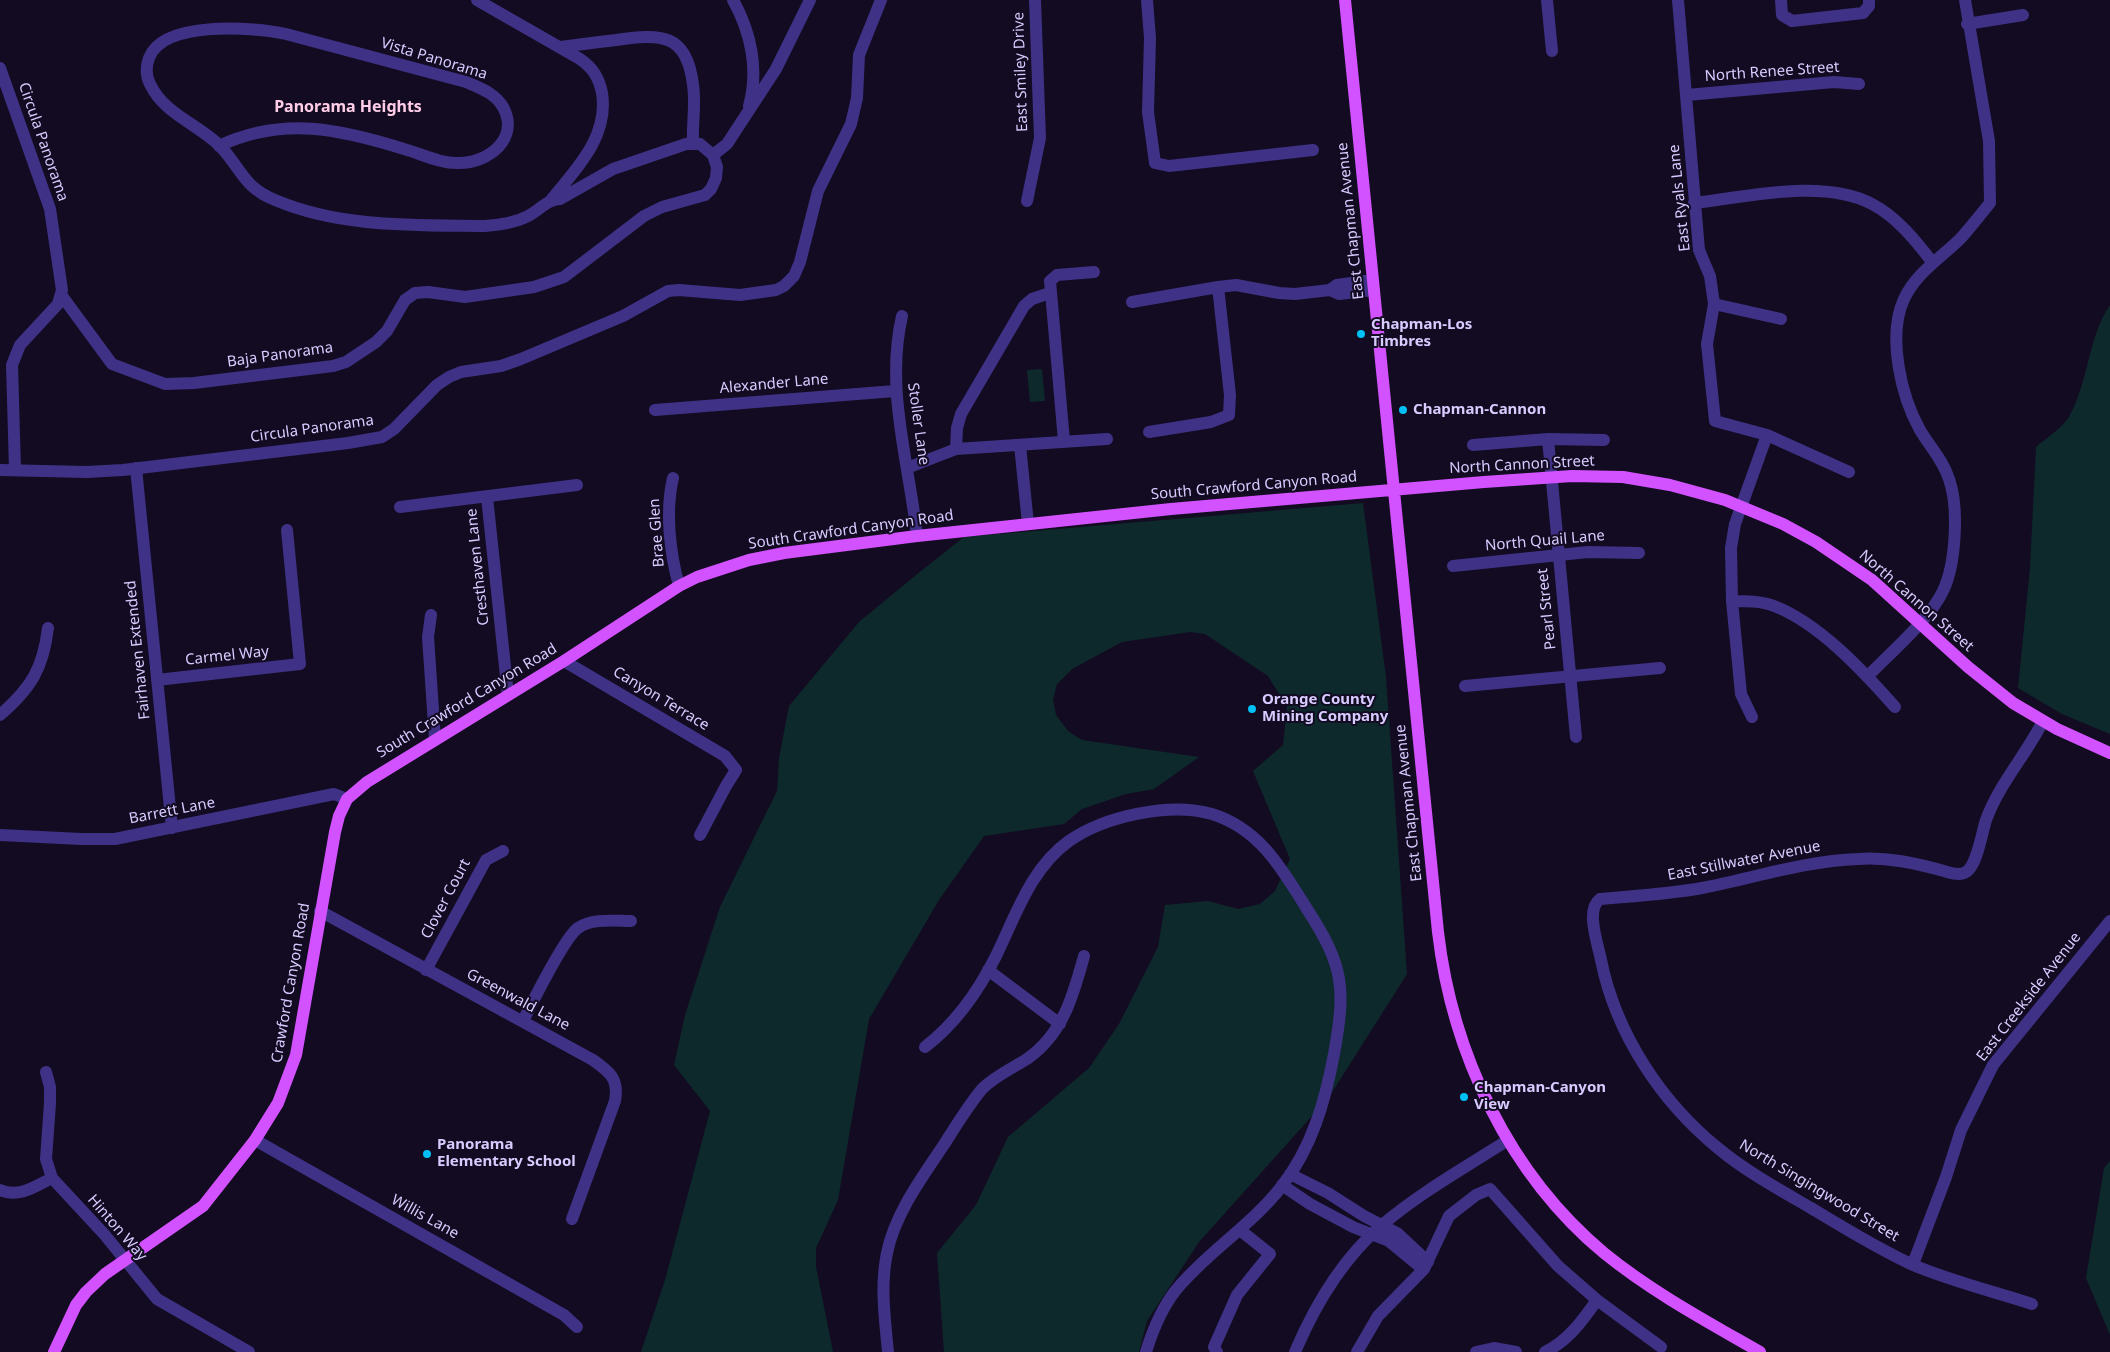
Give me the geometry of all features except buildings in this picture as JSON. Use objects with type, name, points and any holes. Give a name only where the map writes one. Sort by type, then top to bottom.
[{"type":"main road","name":"East Chapman Avenue","points":[[1345,0],[1440,956],[1452,1009],[1468,1057],[1490,1107],[1508,1140],[1544,1191],[1604,1253],[1661,1295],[1760,1352]]},
{"type":"main road","name":"North Cannon Street","points":[[1394,490],[1551,477],[1597,476],[1650,481],[1699,492],[1741,506],[1783,524],[1839,556],[1872,580],[1991,687],[2043,721],[2110,753]]},
{"type":"main road","name":"South Crawford Canyon Road","points":[[347,798],[367,782],[564,661],[679,586],[697,577],[748,560],[784,553],[917,536],[1394,490]]},
{"type":"main road","name":"Crawford Canyon Road","points":[[54,1352],[76,1305],[105,1274],[203,1206],[255,1140],[278,1103],[288,1082],[296,1055],[338,816],[347,798]]},
{"type":"street","points":[[477,0],[588,65],[595,74],[601,90],[603,110],[596,140],[551,200]]},
{"type":"street","points":[[733,0],[742,16],[754,68],[754,84],[748,112]]},
{"type":"street","points":[[560,47],[644,36],[659,36],[674,43],[687,59],[693,84],[693,143],[700,144],[713,155],[727,144],[776,70],[810,0]]},
{"type":"street","name":"Circula Panorama","points":[[0,470],[86,472],[136,468],[348,443],[382,437],[394,429],[437,385],[449,377],[461,372],[501,366],[521,359],[623,316],[668,291],[678,290],[740,295],[776,290],[784,286],[794,276],[800,262],[818,191],[851,124],[857,98],[859,55],[881,0]]},
{"type":"street","name":"East Smiley Drive","points":[[1026,202],[1040,138],[1035,0]]},
{"type":"street","points":[[1147,0],[1150,38],[1148,112],[1155,163],[1169,166],[1313,150]]},
{"type":"street","points":[[1547,0],[1552,51]]},
{"type":"street","name":"East Ryals Lane","points":[[1678,0],[1699,250],[1710,276],[1714,304],[1707,344],[1715,421],[1767,435]]},
{"type":"street","points":[[1781,0],[1782,15],[1792,21],[1864,13],[1869,6],[1869,0]]},
{"type":"street","points":[[1868,676],[1920,622],[1943,591],[1950,568],[1954,537],[1954,498],[1950,480],[1941,459],[1921,432],[1908,406],[1901,379],[1896,341],[1897,320],[1903,300],[1912,284],[1960,238],[1990,203],[1989,141],[1967,24],[1965,0]]},
{"type":"street","points":[[1967,24],[2023,16]]},
{"type":"street","name":"Vista Panorama","points":[[219,146],[260,130],[291,126],[363,136],[434,159],[459,163],[491,155],[500,147],[507,135],[508,122],[500,102],[489,92],[466,82],[276,32],[248,29],[217,30],[173,36],[162,41],[154,48],[148,61],[147,73],[149,83],[168,107],[219,146],[254,190],[314,214],[374,223],[493,226],[511,223],[529,216],[551,200],[560,199],[612,169],[693,143]]},
{"type":"street","name":"Circula Panorama","points":[[0,68],[50,208],[62,296]]},
{"type":"street","name":"North Renee Street","points":[[1687,95],[1834,82],[1859,84]]},
{"type":"street","name":"Baja Panorama","points":[[62,296],[112,364],[166,384],[194,384],[333,366],[346,362],[376,342],[387,332],[405,300],[415,293],[428,292],[465,297],[534,287],[564,277],[644,216],[662,208],[704,195],[711,189],[716,178],[717,167],[713,155]]},
{"type":"street","points":[[1694,203],[1798,191],[1841,194],[1872,204],[1891,217],[1913,237],[1933,263]]},
{"type":"street","points":[[1064,442],[1050,281],[1053,277],[1094,272]]},
{"type":"street","points":[[1132,302],[1236,285],[1287,294],[1330,290],[1337,285],[1374,285]]},
{"type":"street","points":[[1149,432],[1211,422],[1229,415],[1230,395],[1218,287]]},
{"type":"street","points":[[956,449],[957,428],[961,414],[1024,306],[1032,299],[1050,294]]},
{"type":"street","points":[[16,470],[12,365],[20,345],[62,296]]},
{"type":"street","points":[[1714,304],[1781,320]]},
{"type":"street","name":"Stoller Lane","points":[[902,316],[896,342],[895,391],[917,536]]},
{"type":"street","name":"Alexander Lane","points":[[655,410],[895,391]]},
{"type":"street","points":[[1752,717],[1741,694],[1732,601],[1731,548],[1741,506],[1767,435],[1849,472]]},
{"type":"street","points":[[907,468],[956,449],[1107,439]]},
{"type":"street","points":[[1473,445],[1548,439],[1604,440]]},
{"type":"street","name":"Pearl Street","points":[[1548,439],[1576,737]]},
{"type":"street","points":[[1020,445],[1028,524]]},
{"type":"street","name":"Fairhaven Extended","points":[[136,468],[172,828]]},
{"type":"street","name":"Brae Glen","points":[[673,478],[669,494],[669,515],[679,586]]},
{"type":"street","name":"Cresthaven Lane","points":[[508,695],[487,497],[577,485]]},
{"type":"street","points":[[400,507],[487,497]]},
{"type":"street","name":"Carmel Way","points":[[158,680],[300,664],[287,530]]},
{"type":"street","name":"North Quail Lane","points":[[1453,566],[1588,552],[1639,553]]},
{"type":"street","points":[[1732,601],[1753,601],[1774,606],[1798,619],[1868,676],[1895,707]]},
{"type":"street","points":[[431,615],[428,637],[436,738]]},
{"type":"street","points":[[0,715],[24,693],[36,676],[46,646],[48,628]]},
{"type":"street","name":"Canyon Terrace","points":[[564,661],[725,756],[736,770],[700,836]]},
{"type":"street","points":[[1465,686],[1660,668]]},
{"type":"street","name":"East Stillwater Avenue","points":[[1596,902],[1600,899],[1701,888],[1809,863],[1859,859],[1905,861],[1958,874],[1967,872],[1973,864],[1997,796],[2027,752],[2043,721]]},
{"type":"street","name":"Barrett Lane","points":[[0,835],[97,840],[172,828],[334,794],[347,798]]},
{"type":"street","points":[[925,1046],[950,1025],[988,970],[1035,876],[1051,856],[1069,841],[1088,829],[1150,812],[1176,809],[1212,814],[1243,828],[1264,845],[1275,858],[1328,941],[1341,986],[1341,1012],[1326,1094],[1314,1130],[1290,1174],[1240,1230],[1175,1291],[1160,1314],[1146,1352]]},
{"type":"street","name":"Clover Court","points":[[426,970],[486,860],[502,851]]},
{"type":"street","name":"North Singingwood Street","points":[[1596,902],[1592,913],[1601,958],[1622,1026],[1650,1075],[1680,1112],[1719,1149],[1756,1175],[1848,1230],[1913,1264],[1953,1280],[2032,1304]]},
{"type":"street","name":"Greenwald Lane","points":[[320,911],[593,1060],[614,1078],[617,1089],[615,1101],[572,1219]]},
{"type":"street","points":[[523,1021],[562,951],[578,928],[603,920],[631,921]]},
{"type":"street","name":"East Creekside Avenue","points":[[1913,1264],[1946,1177],[1961,1130],[1993,1065],[2110,921]]},
{"type":"street","points":[[888,1352],[883,1303],[883,1277],[887,1252],[894,1231],[910,1199],[982,1089],[990,1081],[1041,1048],[1060,1024],[1071,1002],[1084,956]]},
{"type":"street","points":[[988,970],[1060,1024]]},
{"type":"street","name":"Hinton Way","points":[[46,1072],[50,1086],[46,1160],[52,1178],[104,1234],[157,1299],[250,1352]]},
{"type":"street","name":"Willis Lane","points":[[255,1140],[564,1315],[577,1327]]},
{"type":"street","points":[[1295,1352],[1325,1293],[1372,1234],[1431,1189],[1508,1140]]},
{"type":"street","points":[[1290,1174],[1328,1192],[1364,1216],[1397,1233],[1426,1265]]},
{"type":"street","points":[[0,1190],[10,1194],[22,1193],[52,1178]]},
{"type":"street","points":[[1282,1185],[1310,1204],[1389,1241],[1426,1265]]},
{"type":"street","points":[[1357,1352],[1378,1316],[1426,1265],[1449,1216],[1476,1195],[1490,1189],[1539,1246],[1597,1300],[1661,1347]]},
{"type":"street","points":[[1217,1352],[1214,1347],[1237,1295],[1270,1254],[1240,1230]]},
{"type":"street","points":[[1545,1352],[1565,1339],[1580,1324],[1597,1300]]},
{"type":"street","points":[[1476,1352],[1494,1348],[1516,1352]]},
{"type":"green space","points":[[2110,305],[2110,734],[2062,714],[2018,688],[2030,568],[2036,447],[2059,428],[2070,415],[2081,388],[2097,331]]},
{"type":"green space","points":[[1042,369],[1045,401],[1030,402],[1027,370]]},
{"type":"green space","points":[[1363,503],[1386,677],[1407,974],[1329,1097],[1199,1242],[1147,1321],[1139,1352],[944,1352],[937,1253],[976,1205],[1008,1137],[1089,1068],[1119,1024],[1158,947],[1165,905],[1208,901],[1238,909],[1260,904],[1275,891],[1290,859],[1253,771],[1283,745],[1287,707],[1268,676],[1205,634],[1190,632],[1122,642],[1072,669],[1057,684],[1053,700],[1056,715],[1068,731],[1082,740],[1199,757],[1154,789],[1126,794],[1082,809],[1064,824],[984,836],[939,900],[869,1019],[838,1200],[816,1248],[816,1267],[833,1352],[641,1352],[665,1280],[710,1111],[674,1065],[685,1015],[720,907],[777,791],[779,758],[789,706],[859,622],[964,537]]},
{"type":"green space","points":[[2110,1161],[2110,1335],[2086,1278],[2104,1168]]},
{"type":"place","name":"Chapman-Los Timbres","points":[[1361,334]]},
{"type":"place","name":"Chapman-Cannon","points":[[1403,410]]},
{"type":"place","name":"Orange County Mining Company","points":[[1252,709]]},
{"type":"place","name":"Chapman-Canyon View","points":[[1464,1097]]},
{"type":"place","name":"Panorama Elementary School","points":[[427,1154]]},
{"type":"district","name":"Panorama Heights","points":[[348,107]]}]
